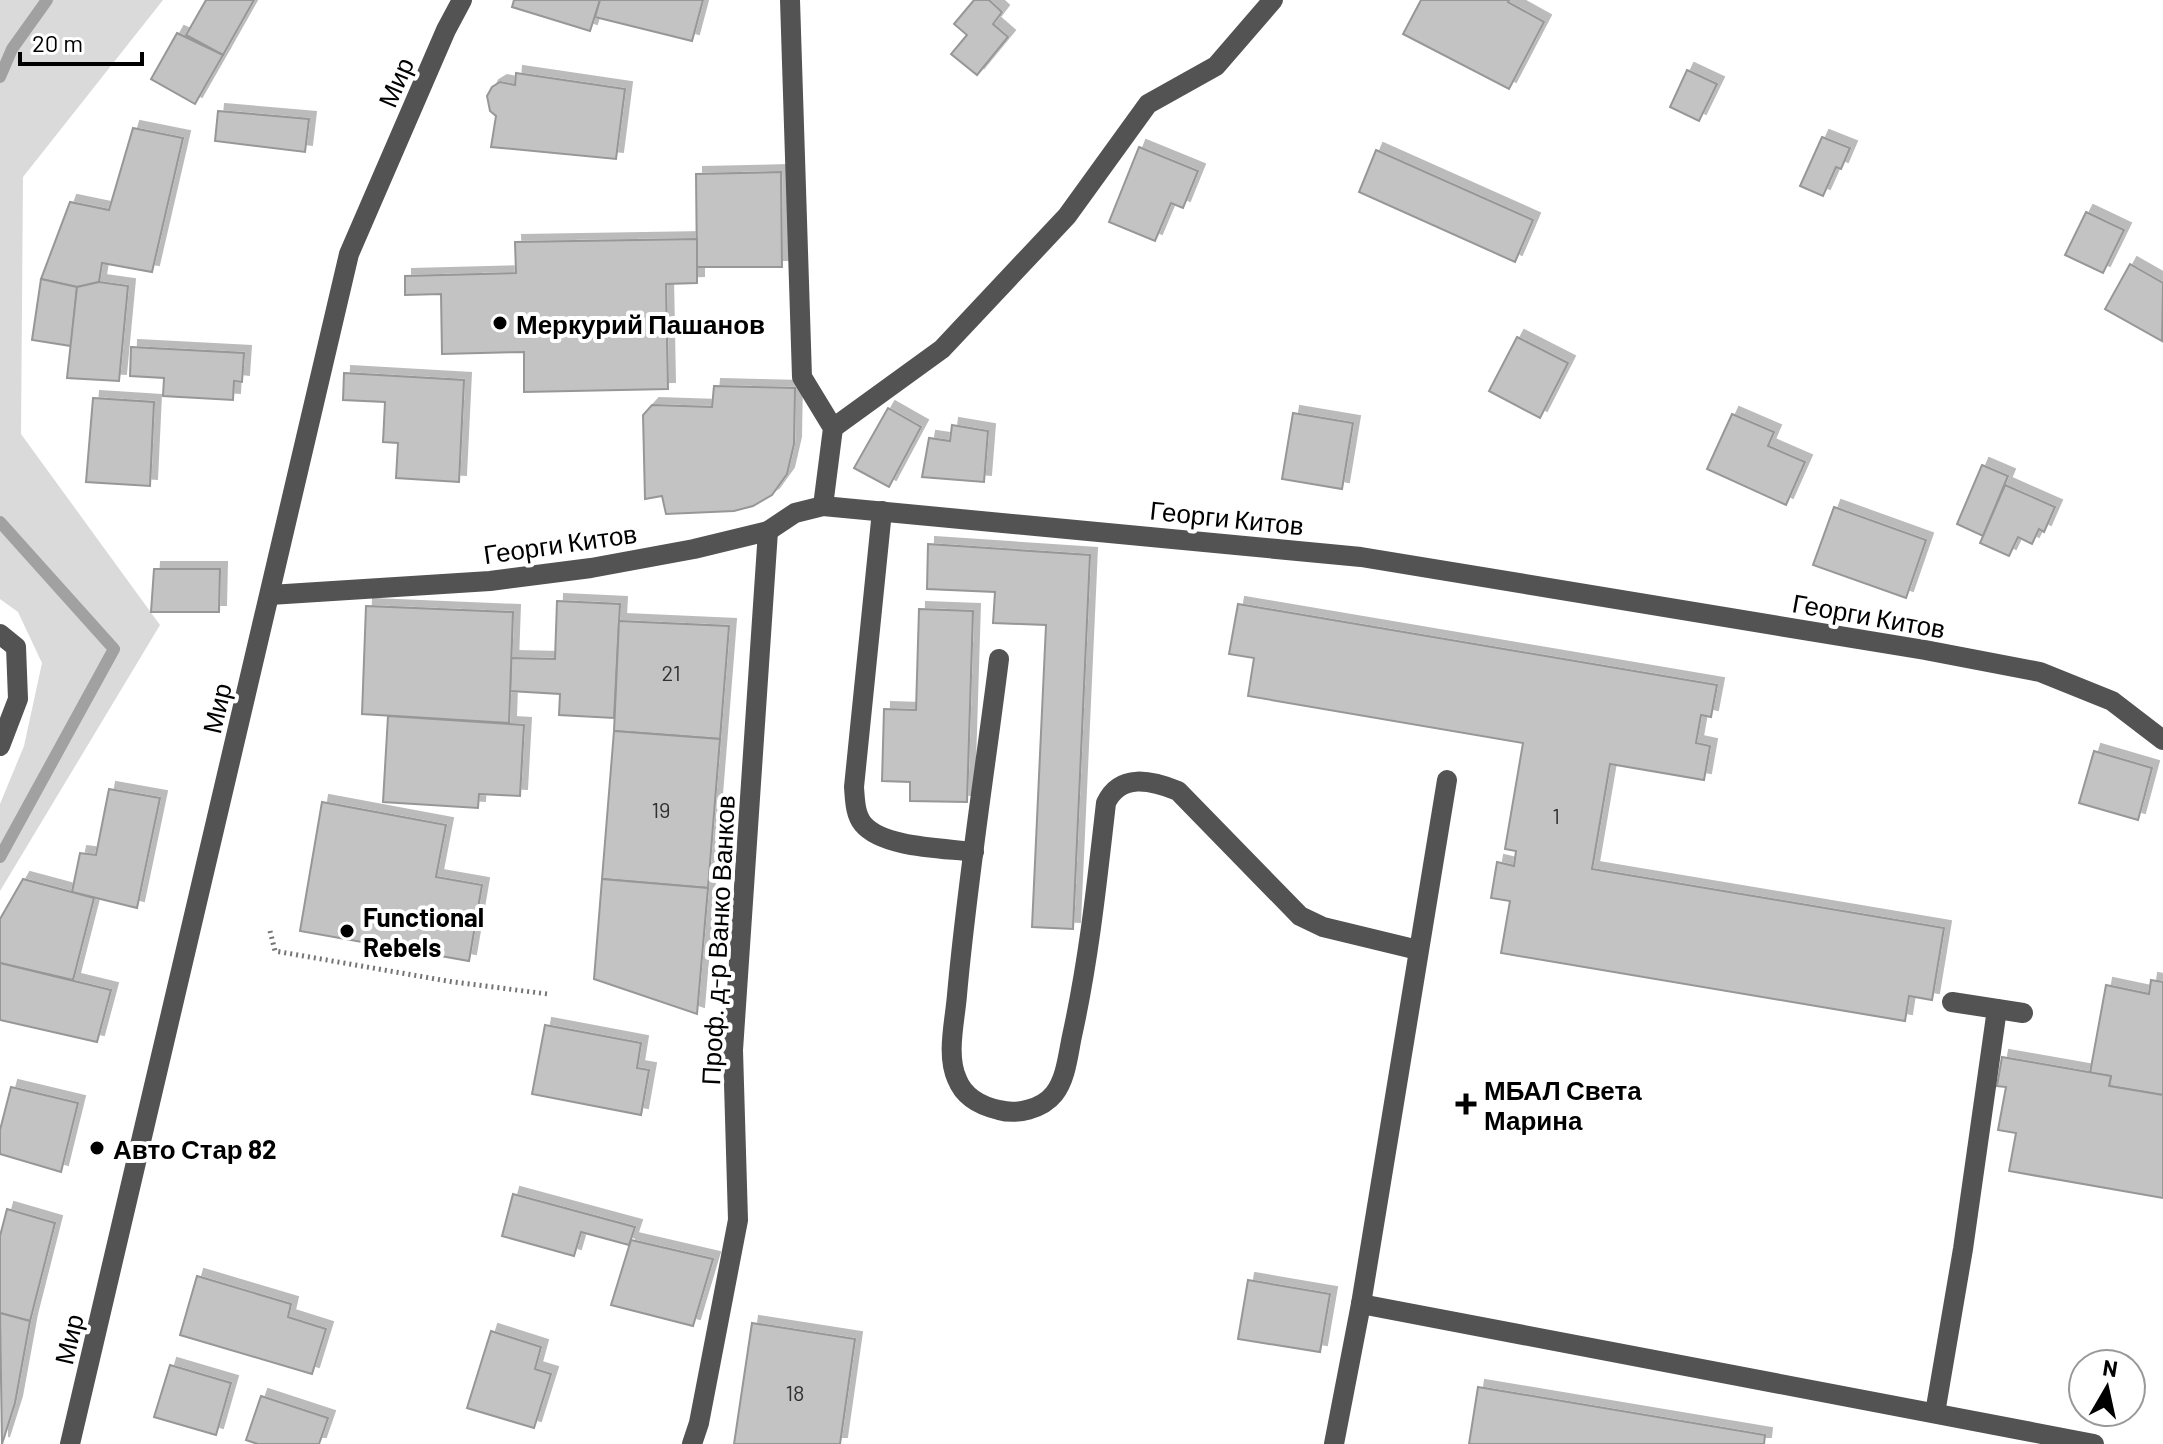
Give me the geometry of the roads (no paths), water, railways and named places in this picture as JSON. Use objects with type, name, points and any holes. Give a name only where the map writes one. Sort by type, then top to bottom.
[{"type":"street","name":"Мир","points":[[70,1444],[349,254],[446,30],[462,0]]},
{"type":"street","points":[[790,0],[802,377],[833,428],[823,506]]},
{"type":"street","points":[[833,428],[942,349],[1067,216],[1148,104],[1216,66],[1273,0]]},
{"type":"street","name":"Георги Китов","points":[[270,595],[505,579],[591,568],[694,549],[768,531],[795,513],[823,506],[1361,557],[1925,650],[2040,672],[2112,701],[2163,740]]},
{"type":"street","points":[[882,511],[854,787],[855,806],[863,823],[877,835],[896,841],[974,852]]},
{"type":"street","name":"Проф. д-р Ванко Ванков","points":[[692,1444],[699,1423],[738,1220],[733,1050],[768,531]]},
{"type":"street","points":[[0,634],[16,647],[18,699],[0,746]]},
{"type":"street","points":[[999,659],[961,954],[952,1056],[956,1079],[979,1104],[1002,1111],[1020,1111],[1039,1106],[1054,1094],[1063,1076],[1086,974],[1106,803],[1113,789],[1127,782],[1163,785],[1178,791],[1300,916],[1323,927],[1418,950]]},
{"type":"street","points":[[1334,1444],[1361,1304],[1447,780]]},
{"type":"street","points":[[1952,1002],[2023,1013]]},
{"type":"street","points":[[1935,1413],[1963,1249],[1997,1009]]},
{"type":"street","points":[[1361,1304],[2094,1444]]},
{"type":"waterway","points":[[0,77],[12,49],[47,0]]},
{"type":"waterway","points":[[0,522],[114,649],[0,857]]},
{"type":"place","name":"Меркурий Пашанов","points":[[500,323]]},
{"type":"place","name":"Functional Rebels","points":[[347,931]]},
{"type":"place","name":"МБАЛ Света Марина","points":[[1466,1104]]},
{"type":"place","name":"Авто Стар 82","points":[[97,1148]]}]
